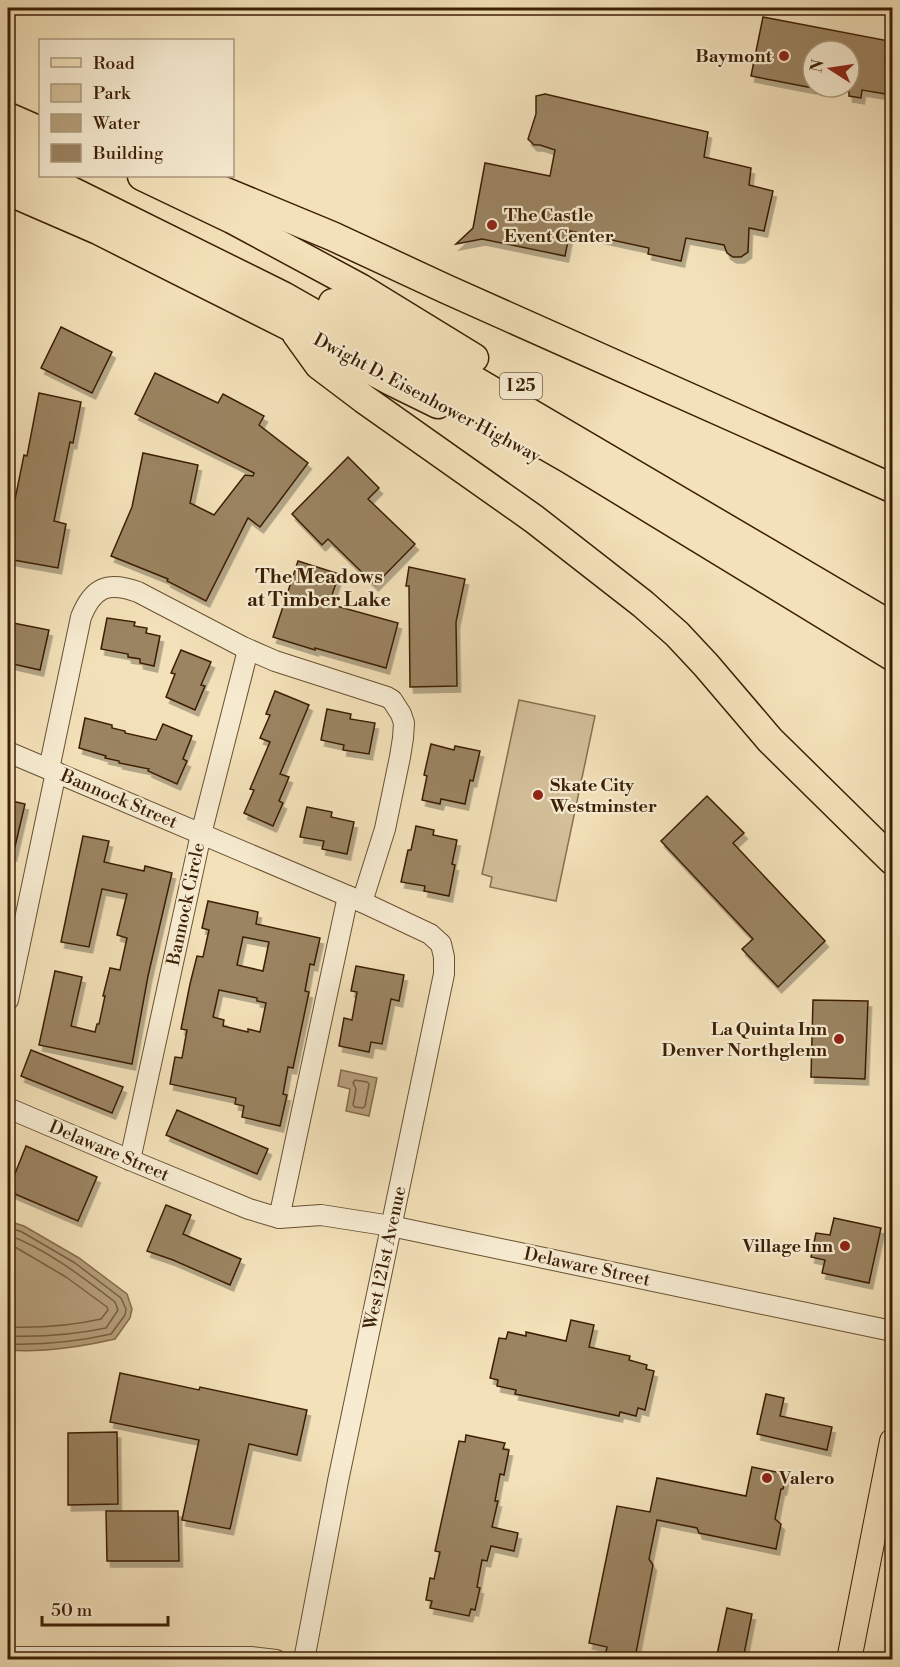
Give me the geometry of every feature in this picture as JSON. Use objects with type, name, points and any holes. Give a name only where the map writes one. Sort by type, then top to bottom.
[{"type":"highway","points":[[8,117],[39,131]]},
{"type":"highway","points":[[8,141],[39,157]]},
{"type":"highway","points":[[8,163],[39,177]]},
{"type":"highway","points":[[40,177],[283,296],[569,459],[892,656]]},
{"type":"highway","points":[[80,177],[257,263],[409,342],[892,626]]},
{"type":"highway","name":"I 25","points":[[144,177],[232,219],[360,288],[892,609]]},
{"type":"highway","points":[[153,177],[199,181],[321,232],[892,488]]},
{"type":"highway","name":"Dwight D. Eisenhower Highway","points":[[8,191],[98,230],[291,327],[392,381],[501,434],[892,671]]},
{"type":"highway","points":[[291,327],[319,365],[534,519],[643,604],[677,634],[770,740],[892,860]]},
{"type":"main road","points":[[849,1659],[892,1441]]},
{"type":"street","points":[[8,1000],[81,617],[86,606],[99,591],[113,586],[138,592],[275,662],[392,700],[404,723],[400,757],[385,829],[355,899],[279,1218]]},
{"type":"street","name":"Bannock Circle","points":[[130,1160],[201,834],[248,650]]},
{"type":"street","name":"Bannock Street","points":[[8,752],[355,899]]},
{"type":"street","name":"West 121st Avenue","points":[[304,1659],[338,1482],[444,974],[441,944],[430,934],[355,899]]},
{"type":"street","name":"Delaware Street","points":[[8,1108],[249,1209],[279,1218],[321,1215],[391,1226],[892,1331]]},
{"type":"street","points":[[8,1658],[251,1657],[276,1659]]},
{"type":"green space","name":"Skate City Westminster","points":[[519,700],[595,716],[556,901],[490,887],[492,877],[482,874]]},
{"type":"water","points":[[341,1070],[377,1078],[369,1116],[346,1111],[350,1089],[338,1086]]},
{"type":"water","points":[[8,1221],[24,1226],[79,1258],[127,1294],[132,1309],[130,1318],[115,1339],[62,1349],[8,1350]]},
{"type":"building","name":"Baymont","points":[[763,17],[889,41],[885,61],[892,62],[892,95],[862,90],[861,98],[861,39],[801,39],[801,86],[751,76]]},
{"type":"building","points":[[545,94],[708,132],[704,157],[751,168],[749,185],[773,191],[764,231],[749,228],[748,252],[741,257],[733,257],[727,253],[724,245],[686,238],[681,261],[648,254],[649,248],[570,231],[565,256],[482,239],[456,244],[473,228],[485,163],[550,176],[555,150],[534,145],[528,139],[536,114],[536,96]]},
{"type":"building","points":[[61,327],[112,352],[92,393],[41,368]]},
{"type":"building","points":[[155,373],[218,403],[223,394],[264,416],[259,425],[308,463],[260,527],[248,518],[206,601],[167,581],[168,579],[111,556],[132,507],[143,453],[198,465],[190,503],[214,515],[245,475],[253,476],[254,473],[135,414]]},
{"type":"building","points":[[39,393],[81,402],[73,443],[70,442],[54,521],[66,524],[58,568],[8,559],[8,531],[11,513],[24,455],[27,456]]},
{"type":"building","points":[[348,457],[379,488],[368,499],[415,544],[375,585],[328,539],[322,545],[292,514]]},
{"type":"building","points":[[298,561],[339,574],[329,604],[398,623],[386,668],[273,637]]},
{"type":"building","points":[[409,567],[465,579],[456,622],[457,686],[410,687],[409,586],[406,586]]},
{"type":"building","points":[[107,618],[135,622],[134,626],[147,628],[146,633],[160,636],[154,666],[140,663],[140,659],[128,657],[128,654],[101,649]]},
{"type":"building","points":[[8,622],[49,630],[40,670],[8,663]]},
{"type":"building","points":[[181,650],[211,662],[201,685],[205,686],[195,710],[166,697],[175,674],[171,673]]},
{"type":"building","points":[[275,691],[309,705],[280,774],[289,777],[279,801],[283,803],[273,826],[244,813],[254,790],[250,789],[270,742],[260,738],[270,715],[266,714]]},
{"type":"building","points":[[327,709],[351,714],[350,719],[375,723],[369,754],[343,750],[344,745],[321,740]]},
{"type":"building","points":[[85,718],[112,725],[112,728],[125,731],[125,733],[156,740],[163,724],[192,736],[183,759],[187,761],[177,784],[148,771],[149,769],[119,763],[119,761],[105,758],[106,756],[79,748]]},
{"type":"building","points":[[431,744],[454,750],[455,746],[480,751],[465,804],[441,799],[440,804],[422,800],[427,776],[424,775]]},
{"type":"building","points":[[707,796],[744,833],[733,843],[825,941],[778,987],[742,949],[753,939],[661,841]]},
{"type":"building","points":[[8,800],[25,804],[13,855],[8,854]]},
{"type":"building","points":[[307,807],[332,812],[331,817],[354,822],[347,854],[322,849],[324,841],[300,837]]},
{"type":"building","points":[[416,826],[434,830],[433,835],[457,840],[449,896],[424,891],[425,886],[401,882]]},
{"type":"building","points":[[83,836],[109,841],[104,862],[144,871],[145,866],[172,873],[148,976],[132,1064],[39,1045],[55,971],[82,977],[71,1026],[95,1032],[99,1024],[110,968],[120,970],[127,938],[117,935],[127,894],[102,889],[89,947],[61,942]]},
{"type":"building","points":[[208,901],[258,912],[256,924],[320,938],[314,965],[310,964],[305,991],[309,992],[293,1068],[288,1067],[283,1094],[287,1095],[280,1126],[242,1117],[244,1106],[235,1104],[236,1098],[170,1084],[175,1057],[182,1058],[187,1030],[181,1029],[197,956],[203,957],[209,930],[202,928]],"holes":[[[243,937],[269,942],[263,971],[237,965]],[[219,990],[257,998],[257,1001],[266,1003],[260,1032],[248,1029],[248,1032],[223,1026],[224,1020],[213,1017]]]},
{"type":"building","points":[[356,966],[404,975],[399,1001],[391,999],[382,1044],[371,1042],[369,1052],[339,1046],[344,1018],[352,1020],[357,992],[351,991]]},
{"type":"building","name":"La Quinta Inn Denver Northglenn","points":[[813,1000],[868,1001],[865,1079],[811,1077]]},
{"type":"building","points":[[31,1050],[123,1087],[112,1113],[21,1076]]},
{"type":"building","points":[[177,1110],[268,1149],[257,1174],[166,1135]]},
{"type":"building","points":[[26,1146],[97,1177],[78,1221],[8,1191]]},
{"type":"building","points":[[166,1205],[191,1215],[183,1234],[241,1259],[230,1285],[147,1251]]},
{"type":"building","name":"Village Inn","points":[[834,1218],[881,1228],[869,1283],[822,1273],[825,1260],[811,1257],[816,1233],[830,1235]]},
{"type":"building","points":[[571,1320],[594,1325],[589,1347],[630,1356],[629,1360],[647,1365],[646,1369],[654,1371],[645,1410],[638,1408],[636,1416],[620,1412],[619,1416],[515,1394],[516,1390],[497,1386],[498,1380],[490,1378],[499,1338],[506,1339],[508,1332],[526,1336],[526,1332],[566,1341]]},
{"type":"building","points":[[120,1373],[307,1410],[297,1455],[249,1444],[230,1529],[182,1520],[199,1440],[110,1422]]},
{"type":"building","name":"Valero","points":[[766,1394],[784,1398],[780,1416],[832,1427],[827,1450],[757,1434]]},
{"type":"building","points":[[117,1432],[118,1504],[68,1505],[68,1433]]},
{"type":"building","points":[[466,1435],[505,1443],[503,1449],[509,1450],[504,1475],[500,1474],[495,1501],[498,1501],[492,1527],[518,1533],[514,1551],[491,1546],[487,1561],[482,1560],[477,1587],[480,1588],[475,1610],[471,1609],[469,1616],[430,1608],[432,1601],[426,1600],[430,1578],[434,1579],[440,1552],[435,1551],[459,1441],[465,1442]]},
{"type":"building","points":[[752,1467],[786,1474],[775,1519],[781,1524],[776,1549],[699,1533],[697,1528],[657,1520],[649,1559],[653,1565],[635,1658],[606,1652],[607,1647],[589,1643],[617,1506],[650,1512],[657,1478],[746,1496]]},
{"type":"building","points":[[106,1511],[178,1511],[179,1561],[107,1561]]},
{"type":"building","points":[[727,1608],[752,1614],[743,1659],[716,1659]]},
{"type":"place","name":"Baymont","points":[[784,56]]},
{"type":"place","name":"The Castle Event Center","points":[[492,225]]},
{"type":"place","name":"Skate City Westminster","points":[[538,795]]},
{"type":"place","name":"La Quinta Inn Denver Northglenn","points":[[839,1039]]},
{"type":"place","name":"Village Inn","points":[[845,1246]]},
{"type":"place","name":"Valero","points":[[767,1478]]},
{"type":"district","name":"The Meadows at Timber Lake","points":[[319,588]]}]
